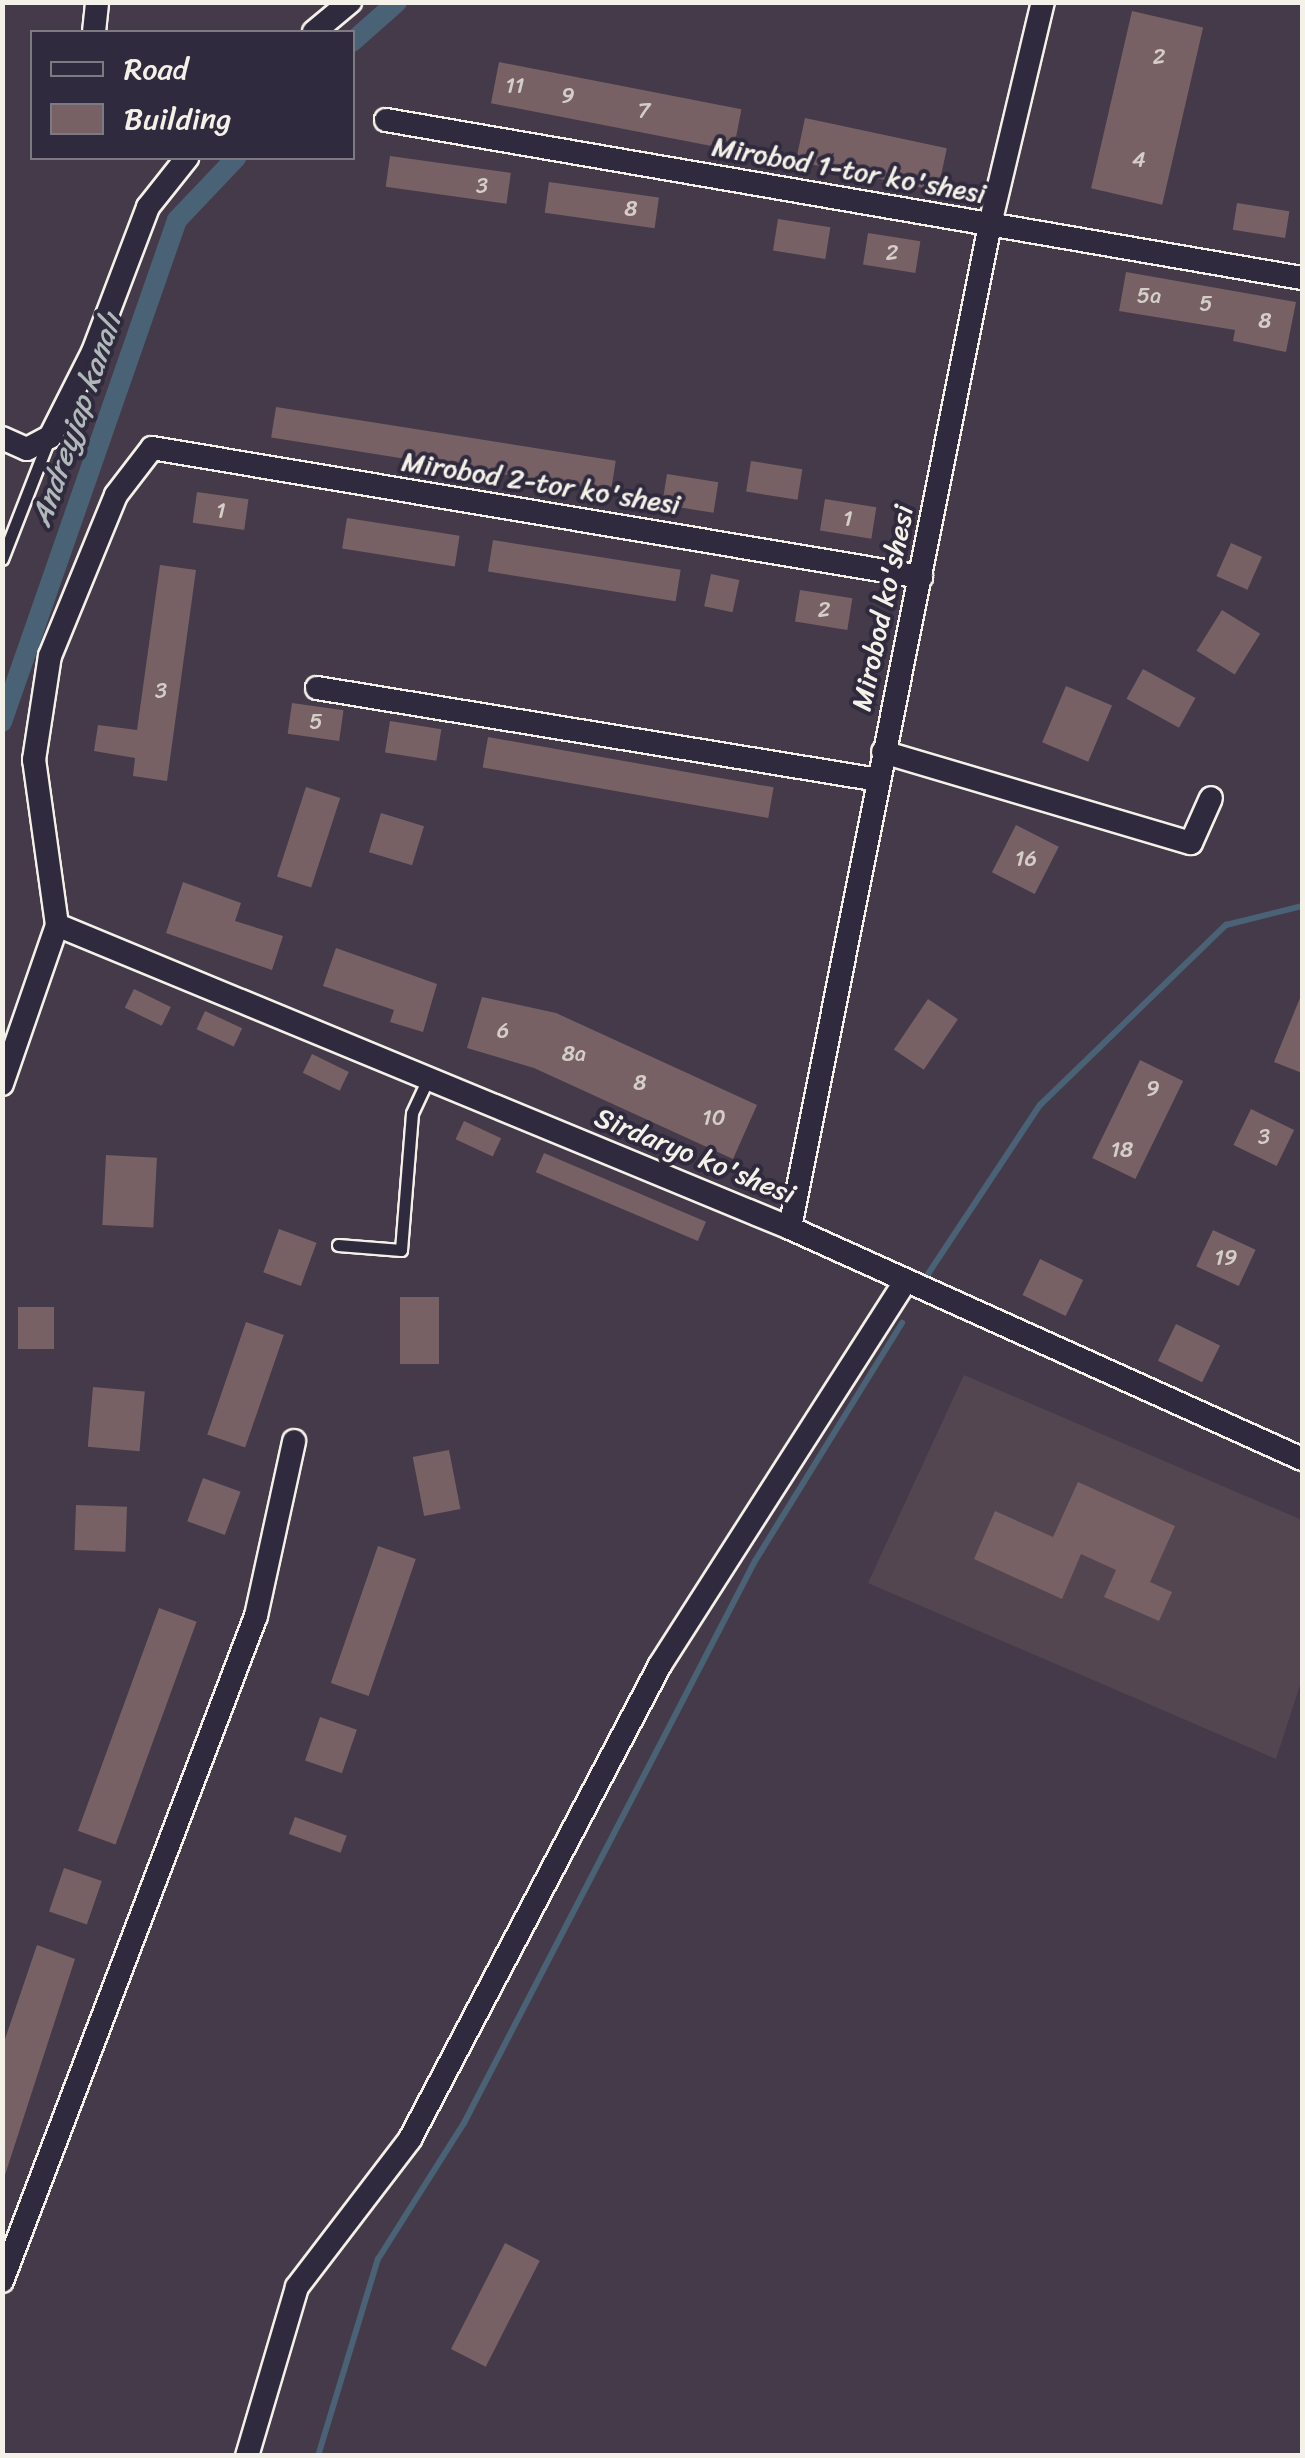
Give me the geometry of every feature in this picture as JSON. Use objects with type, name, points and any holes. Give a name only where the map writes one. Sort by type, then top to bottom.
[{"type":"street","points":[[94,30],[97,2]]},
{"type":"street","points":[[316,30],[350,2]]},
{"type":"street","name":"Mirobod ko'shesi","points":[[790,1228],[990,224],[1043,2]]},
{"type":"street","name":"Mirobod 1-tor ko'shesi","points":[[386,120],[1302,278]]},
{"type":"street","points":[[2,438],[27,449],[50,437],[93,352],[148,207],[185,160]]},
{"type":"street","name":"Mirobod 2-tor ko'shesi","points":[[57,924],[34,760],[50,656],[116,495],[152,448],[921,577]]},
{"type":"street","points":[[318,688],[879,780]]},
{"type":"street","points":[[883,752],[1191,842],[1211,798]]},
{"type":"street","points":[[2,1084],[57,924]]},
{"type":"street","name":"Sirdaryo ko'shesi","points":[[57,924],[790,1228],[903,1285],[1302,1459]]},
{"type":"street","points":[[247,2456],[296,2287],[410,2139],[660,1664],[903,1285]]},
{"type":"street","points":[[2,2281],[256,1616],[294,1442]]},
{"type":"lane","points":[[2,559],[50,437]]},
{"type":"lane","points":[[338,1245],[401,1250],[412,1113],[428,1078]]},
{"type":"shaded area","points":[[964,1375],[1302,1520],[1302,1679],[1276,1759],[868,1583]]},
{"type":"building","points":[[1132,11],[1203,27],[1162,205],[1091,188]]},
{"type":"building","points":[[499,62],[741,109],[733,150],[491,103]]},
{"type":"building","points":[[805,118],[947,148],[938,191],[796,161]]},
{"type":"building","points":[[390,156],[511,173],[506,204],[386,187]]},
{"type":"building","points":[[549,182],[659,197],[655,228],[545,213]]},
{"type":"building","points":[[1237,203],[1289,211],[1285,238],[1233,230]]},
{"type":"building","points":[[778,219],[830,227],[825,259],[773,251]]},
{"type":"building","points":[[868,233],[920,241],[915,273],[863,265]]},
{"type":"building","points":[[1126,272],[1296,302],[1286,352],[1233,341],[1235,330],[1119,311]]},
{"type":"building","points":[[276,407],[616,461],[611,491],[271,438]]},
{"type":"building","points":[[751,461],[802,469],[798,500],[746,492]]},
{"type":"building","points":[[667,474],[718,482],[714,513],[662,505]]},
{"type":"building","points":[[197,492],[248,499],[244,530],[193,523]]},
{"type":"building","points":[[825,499],[876,507],[871,539],[820,531]]},
{"type":"building","points":[[347,518],[460,536],[455,566],[342,549]]},
{"type":"building","points":[[493,540],[681,570],[676,601],[488,572]]},
{"type":"building","points":[[1231,543],[1262,557],[1247,590],[1216,576]]},
{"type":"building","points":[[160,565],[196,570],[167,781],[133,776],[135,758],[94,751],[98,725],[137,730]]},
{"type":"building","points":[[711,574],[739,580],[733,612],[704,606]]},
{"type":"building","points":[[800,590],[852,598],[847,630],[795,622]]},
{"type":"building","points":[[1222,610],[1260,634],[1235,675],[1197,651]]},
{"type":"building","points":[[1143,669],[1195,698],[1179,728],[1127,699]]},
{"type":"building","points":[[1066,686],[1112,706],[1088,762],[1042,742]]},
{"type":"building","points":[[292,703],[343,710],[339,741],[288,734]]},
{"type":"building","points":[[390,721],[441,729],[436,761],[385,753]]},
{"type":"building","points":[[488,737],[774,787],[768,818],[483,768]]},
{"type":"building","points":[[306,787],[340,798],[311,888],[277,876]]},
{"type":"building","points":[[381,813],[424,826],[412,865],[369,852]]},
{"type":"building","points":[[1016,825],[1059,847],[1035,894],[992,872]]},
{"type":"building","points":[[183,882],[241,903],[235,921],[283,936],[272,970],[166,933]]},
{"type":"building","points":[[336,948],[437,984],[423,1032],[390,1022],[394,1010],[323,986]]},
{"type":"building","points":[[134,989],[171,1007],[162,1026],[125,1008]]},
{"type":"building","points":[[1302,993],[1302,1073],[1274,1062]]},
{"type":"building","points":[[482,997],[556,1013],[757,1105],[733,1159],[534,1068],[467,1048]]},
{"type":"building","points":[[928,999],[958,1019],[924,1070],[894,1050]]},
{"type":"building","points":[[205,1011],[242,1028],[234,1046],[197,1029]]},
{"type":"building","points":[[312,1054],[349,1072],[340,1091],[303,1073]]},
{"type":"building","points":[[1140,1060],[1183,1081],[1135,1179],[1092,1158]]},
{"type":"building","points":[[1251,1109],[1294,1130],[1277,1166],[1233,1145]]},
{"type":"building","points":[[464,1121],[501,1138],[493,1156],[456,1139]]},
{"type":"building","points":[[544,1153],[706,1222],[698,1241],[536,1172]]},
{"type":"building","points":[[106,1155],[157,1158],[153,1228],[102,1225]]},
{"type":"building","points":[[279,1229],[317,1243],[301,1286],[263,1272]]},
{"type":"building","points":[[1213,1230],[1256,1250],[1239,1286],[1196,1266]]},
{"type":"building","points":[[1040,1259],[1083,1280],[1066,1316],[1022,1295]]},
{"type":"building","points":[[400,1297],[439,1297],[439,1364],[400,1364]]},
{"type":"building","points":[[18,1307],[54,1307],[54,1349],[18,1349]]},
{"type":"building","points":[[246,1322],[284,1335],[245,1448],[207,1435]]},
{"type":"building","points":[[1176,1324],[1220,1345],[1202,1382],[1158,1361]]},
{"type":"building","points":[[93,1387],[145,1392],[140,1451],[88,1447]]},
{"type":"building","points":[[449,1450],[460,1509],[424,1516],[413,1457]]},
{"type":"building","points":[[203,1478],[241,1492],[225,1535],[187,1521]]},
{"type":"building","points":[[1078,1482],[1175,1526],[1150,1582],[1172,1592],[1159,1621],[1104,1597],[1116,1570],[1081,1554],[1062,1599],[974,1559],[995,1511],[1053,1537]]},
{"type":"building","points":[[76,1505],[127,1507],[125,1552],[74,1550]]},
{"type":"building","points":[[378,1546],[416,1559],[369,1696],[331,1683]]},
{"type":"building","points":[[159,1608],[197,1622],[116,1844],[78,1831]]},
{"type":"building","points":[[320,1717],[357,1730],[342,1773],[305,1760]]},
{"type":"building","points":[[295,1817],[347,1836],[341,1853],[289,1834]]},
{"type":"building","points":[[64,1868],[102,1881],[87,1925],[49,1911]]},
{"type":"building","points":[[37,1945],[75,1959],[5,2175],[2,2048]]},
{"type":"building","points":[[505,2243],[540,2261],[486,2367],[451,2349]]},
{"type":"waterway","name":"Andreyjap kanalı","points":[[355,39],[397,2]]},
{"type":"waterway","name":"Andreyjap kanalı","points":[[2,722],[177,220],[234,160]]},
{"type":"waterway","points":[[928,1274],[1040,1105],[1226,925],[1302,906]]},
{"type":"waterway","points":[[318,2456],[378,2259],[464,2123],[755,1561],[902,1323]]}]
